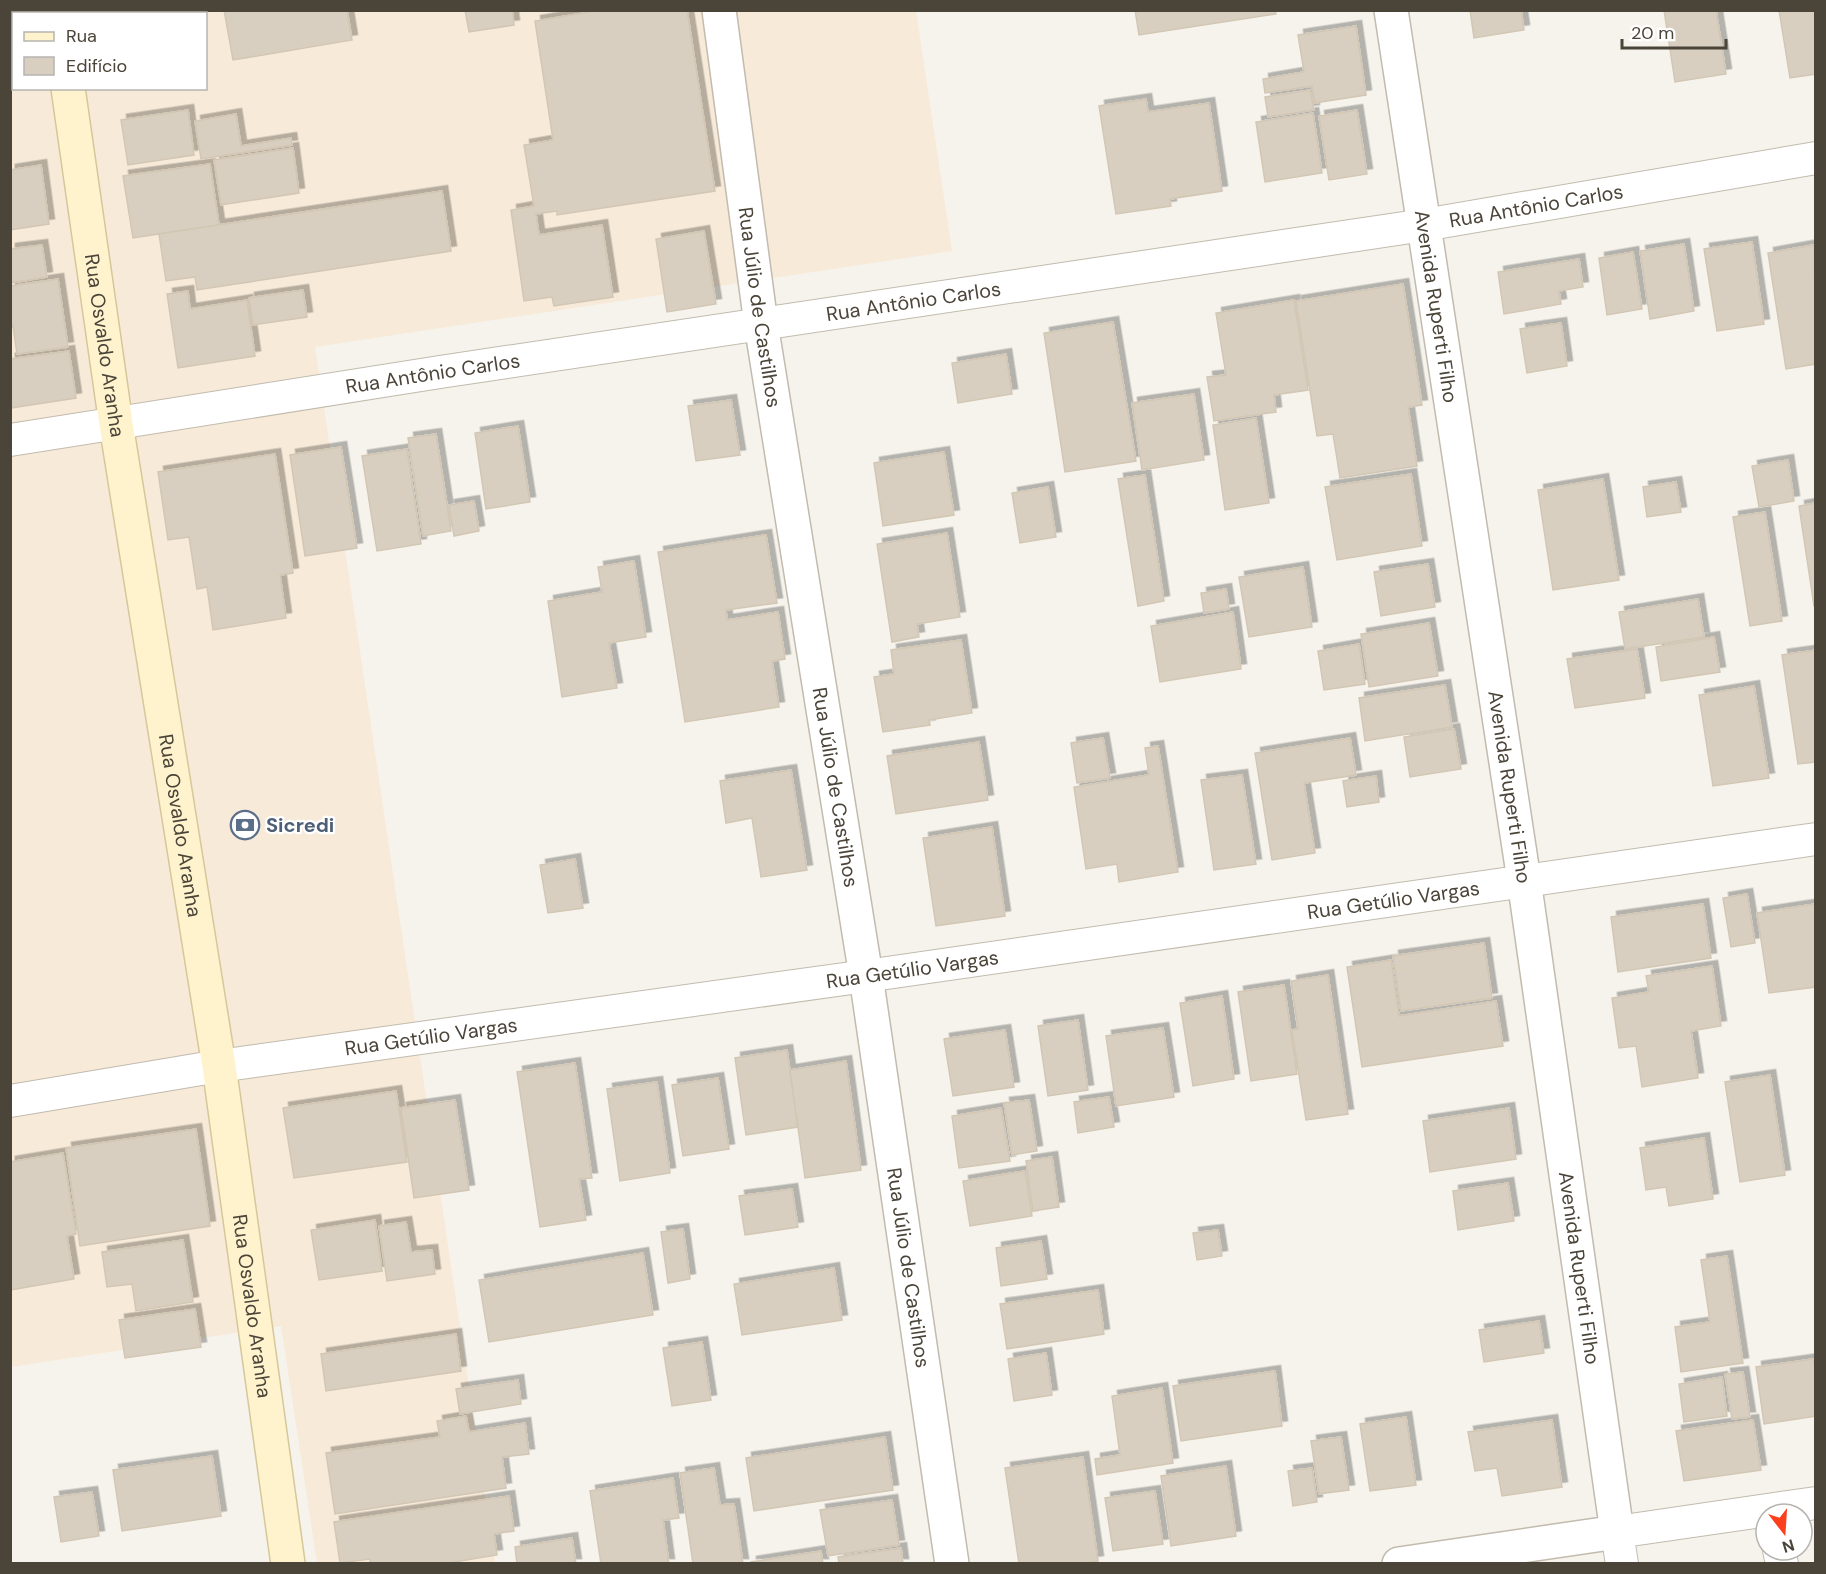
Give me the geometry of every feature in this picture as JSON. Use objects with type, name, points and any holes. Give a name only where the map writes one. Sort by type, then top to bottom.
[{"type":"main road","name":"Rua Osvaldo Aranha","points":[[68,90],[116,424],[219,1066],[288,1563]]},
{"type":"street","name":"Rua Júlio de Castilhos","points":[[719,10],[761,324],[866,976],[952,1563]]},
{"type":"street","name":"Avenida Ruperti Filho","points":[[1391,10],[1524,880],[1619,1548]]},
{"type":"street","name":"Rua Antônio Carlos","points":[[10,440],[440,372],[1424,225],[1815,158]]},
{"type":"street","name":"Rua Getúlio Vargas","points":[[10,1101],[219,1066],[866,976],[1815,839]]},
{"type":"street","points":[[1399,1563],[1619,1548],[1754,1516]]},
{"type":"shaded area","points":[[11,11],[916,11],[952,251],[315,347],[495,1563],[317,1563],[281,1326],[11,1367]]},
{"type":"building","points":[[224,10],[347,10],[352,40],[233,60]]},
{"type":"building","points":[[465,10],[512,10],[514,25],[469,32]]},
{"type":"building","points":[[602,10],[687,10],[715,191],[557,215],[557,211],[536,214],[539,235],[602,225],[613,297],[554,306],[552,297],[524,301],[511,210],[534,206],[524,145],[553,140],[535,21]]},
{"type":"building","points":[[1135,10],[1275,10],[1276,14],[1139,35]]},
{"type":"building","points":[[1470,10],[1521,10],[1524,30],[1474,38]]},
{"type":"building","points":[[1664,10],[1716,10],[1726,74],[1675,82]]},
{"type":"building","points":[[1779,10],[1816,10],[1816,74],[1790,78]]},
{"type":"building","points":[[1356,26],[1366,95],[1315,103],[1312,86],[1265,93],[1263,79],[1304,72],[1298,35]]},
{"type":"building","points":[[1310,90],[1314,110],[1268,117],[1265,97]]},
{"type":"building","points":[[1146,99],[1148,112],[1209,103],[1222,191],[1170,199],[1171,206],[1116,214],[1099,106]]},
{"type":"building","points":[[188,110],[194,155],[128,165],[121,120]]},
{"type":"building","points":[[1357,110],[1367,174],[1329,180],[1319,116]]},
{"type":"building","points":[[1313,113],[1322,173],[1265,182],[1256,122]]},
{"type":"building","points":[[236,114],[241,146],[291,138],[292,145],[201,159],[195,121]]},
{"type":"building","points":[[293,148],[299,193],[221,205],[214,160]]},
{"type":"building","points":[[210,164],[219,225],[133,238],[123,176]]},
{"type":"building","points":[[41,165],[49,224],[10,230],[10,170]]},
{"type":"building","points":[[442,191],[451,251],[197,290],[195,277],[166,281],[159,234]]},
{"type":"building","points":[[704,231],[716,304],[667,312],[656,239]]},
{"type":"building","points":[[1752,242],[1764,324],[1717,331],[1704,249]]},
{"type":"building","points":[[1684,244],[1694,311],[1650,319],[1640,251]]},
{"type":"building","points":[[42,245],[47,277],[10,283],[10,249]]},
{"type":"building","points":[[1814,245],[1816,364],[1786,369],[1768,253]]},
{"type":"building","points":[[1633,252],[1642,309],[1607,315],[1599,258]]},
{"type":"building","points":[[1579,259],[1583,287],[1559,291],[1561,304],[1504,314],[1498,272]]},
{"type":"building","points":[[58,279],[68,347],[17,354],[13,326],[10,327],[10,286]]},
{"type":"building","points":[[1403,284],[1422,405],[1408,407],[1417,466],[1340,478],[1333,434],[1317,436],[1296,301]]},
{"type":"building","points":[[303,290],[307,317],[253,325],[249,298]]},
{"type":"building","points":[[188,291],[190,309],[247,300],[255,356],[178,368],[167,294]]},
{"type":"building","points":[[1294,300],[1308,390],[1274,395],[1276,412],[1214,421],[1207,377],[1226,375],[1216,313]]},
{"type":"building","points":[[1113,322],[1136,461],[1065,472],[1044,333]]},
{"type":"building","points":[[1561,323],[1567,366],[1527,373],[1520,329]]},
{"type":"building","points":[[69,351],[76,398],[12,408],[10,359]]},
{"type":"building","points":[[1006,354],[1012,394],[958,403],[952,363]]},
{"type":"building","points":[[1194,394],[1204,460],[1142,470],[1132,403]]},
{"type":"building","points":[[731,400],[740,455],[696,461],[688,406]]},
{"type":"building","points":[[1256,418],[1269,503],[1225,510],[1213,425]]},
{"type":"building","points":[[518,426],[530,502],[486,509],[475,433]]},
{"type":"building","points":[[436,434],[451,531],[423,536],[408,438]]},
{"type":"building","points":[[341,447],[357,548],[305,556],[290,455]]},
{"type":"building","points":[[407,449],[421,544],[377,551],[362,456]]},
{"type":"building","points":[[944,452],[954,515],[883,526],[874,463]]},
{"type":"building","points":[[275,454],[293,573],[280,575],[286,618],[213,630],[207,587],[197,589],[189,537],[168,540],[158,472]]},
{"type":"building","points":[[1788,460],[1794,501],[1759,507],[1752,466]]},
{"type":"building","points":[[1411,474],[1422,546],[1337,560],[1325,487]]},
{"type":"building","points":[[1145,475],[1164,601],[1138,606],[1118,479]]},
{"type":"building","points":[[1603,479],[1619,580],[1553,590],[1538,490]]},
{"type":"building","points":[[1676,482],[1681,512],[1647,517],[1643,487]]},
{"type":"building","points":[[1048,487],[1056,537],[1020,543],[1012,493]]},
{"type":"building","points":[[474,501],[479,531],[454,536],[449,505]]},
{"type":"building","points":[[1816,503],[1816,606],[1814,606],[1799,506]]},
{"type":"building","points":[[1765,512],[1782,621],[1750,626],[1733,517]]},
{"type":"building","points":[[947,533],[960,617],[917,624],[919,637],[892,642],[877,544]]},
{"type":"building","points":[[766,535],[777,603],[726,610],[727,620],[778,612],[785,659],[772,661],[779,707],[685,722],[658,552]]},
{"type":"building","points":[[634,561],[646,637],[609,643],[617,688],[562,697],[548,601],[602,592],[598,567]]},
{"type":"building","points":[[1428,564],[1435,607],[1381,616],[1374,572]]},
{"type":"building","points":[[1303,567],[1312,627],[1249,637],[1239,577]]},
{"type":"building","points":[[1226,589],[1229,609],[1204,613],[1201,593]]},
{"type":"building","points":[[1698,599],[1704,637],[1625,649],[1619,612]]},
{"type":"building","points":[[1233,612],[1241,669],[1160,682],[1151,626]]},
{"type":"building","points":[[1429,623],[1438,676],[1369,687],[1361,634]]},
{"type":"building","points":[[1714,637],[1720,672],[1661,681],[1656,647]]},
{"type":"building","points":[[961,640],[972,713],[929,720],[930,725],[883,732],[874,677],[894,674],[891,650]]},
{"type":"building","points":[[1359,644],[1365,684],[1324,690],[1318,651]]},
{"type":"building","points":[[1637,649],[1645,698],[1575,708],[1567,659]]},
{"type":"building","points":[[1816,650],[1816,762],[1798,764],[1782,655]]},
{"type":"building","points":[[1445,685],[1452,727],[1365,741],[1359,698]]},
{"type":"building","points":[[1754,686],[1769,778],[1713,786],[1699,695]]},
{"type":"building","points":[[1454,729],[1461,769],[1410,777],[1404,737]]},
{"type":"building","points":[[1103,738],[1110,778],[1077,783],[1071,743]]},
{"type":"building","points":[[1350,738],[1356,775],[1304,783],[1315,853],[1272,860],[1255,753]]},
{"type":"building","points":[[979,742],[988,800],[896,814],[887,756]]},
{"type":"building","points":[[1158,746],[1178,872],[1119,882],[1117,864],[1086,869],[1074,787],[1149,775],[1145,748]]},
{"type":"building","points":[[791,770],[807,870],[761,877],[752,818],[726,823],[720,781]]},
{"type":"building","points":[[1242,775],[1256,864],[1214,870],[1201,780]]},
{"type":"building","points":[[1376,776],[1379,802],[1347,807],[1343,781]]},
{"type":"building","points":[[992,827],[1005,916],[936,926],[923,838]]},
{"type":"building","points":[[575,859],[583,908],[548,913],[540,865]]},
{"type":"building","points":[[1747,894],[1755,943],[1731,947],[1723,898]]},
{"type":"building","points":[[1703,904],[1711,958],[1618,972],[1611,917]]},
{"type":"building","points":[[1815,904],[1816,987],[1769,993],[1757,913]]},
{"type":"building","points":[[1484,943],[1492,998],[1401,1011],[1393,956]]},
{"type":"building","points":[[1391,960],[1399,1016],[1496,1001],[1503,1046],[1362,1067],[1347,967]]},
{"type":"building","points":[[1712,966],[1721,1026],[1691,1031],[1698,1078],[1642,1087],[1636,1046],[1619,1048],[1612,998],[1649,992],[1646,976]]},
{"type":"building","points":[[1328,975],[1348,1114],[1306,1120],[1292,1030],[1298,1029],[1291,981]]},
{"type":"building","points":[[1284,985],[1297,1074],[1251,1081],[1238,992]]},
{"type":"building","points":[[1222,996],[1234,1079],[1193,1086],[1180,1003]]},
{"type":"building","points":[[1078,1020],[1088,1090],[1048,1096],[1038,1026]]},
{"type":"building","points":[[1163,1028],[1174,1097],[1116,1106],[1106,1036]]},
{"type":"building","points":[[1005,1030],[1014,1087],[953,1096],[944,1039]]},
{"type":"building","points":[[787,1050],[798,1127],[746,1135],[735,1058]]},
{"type":"building","points":[[846,1061],[861,1170],[805,1178],[790,1070]]},
{"type":"building","points":[[575,1063],[592,1178],[579,1179],[586,1220],[540,1227],[517,1072]]},
{"type":"building","points":[[1770,1075],[1785,1175],[1740,1182],[1725,1082]]},
{"type":"building","points":[[718,1078],[729,1149],[683,1156],[672,1085]]},
{"type":"building","points":[[657,1082],[670,1173],[620,1181],[607,1089]]},
{"type":"building","points":[[396,1091],[407,1162],[294,1178],[283,1108]]},
{"type":"building","points":[[1109,1097],[1114,1127],[1078,1133],[1074,1102]]},
{"type":"building","points":[[455,1100],[469,1190],[414,1198],[401,1108]]},
{"type":"building","points":[[1029,1100],[1037,1151],[1012,1155],[1004,1103]]},
{"type":"building","points":[[1001,1108],[1010,1161],[959,1168],[952,1116]]},
{"type":"building","points":[[1509,1108],[1516,1159],[1430,1172],[1423,1121]]},
{"type":"building","points":[[196,1129],[210,1226],[80,1246],[66,1148]]},
{"type":"building","points":[[1704,1138],[1713,1199],[1669,1206],[1666,1187],[1646,1190],[1640,1148]]},
{"type":"building","points":[[63,1153],[76,1234],[67,1236],[74,1279],[10,1290],[10,1162]]},
{"type":"building","points":[[1052,1157],[1059,1207],[1033,1211],[1026,1161]]},
{"type":"building","points":[[1025,1171],[1032,1216],[970,1226],[963,1181]]},
{"type":"building","points":[[1508,1183],[1514,1221],[1458,1230],[1453,1191]]},
{"type":"building","points":[[792,1189],[798,1227],[745,1235],[739,1196]]},
{"type":"building","points":[[375,1220],[382,1271],[319,1280],[311,1230]]},
{"type":"building","points":[[406,1222],[411,1252],[432,1250],[435,1274],[387,1281],[379,1226]]},
{"type":"building","points":[[683,1229],[690,1279],[668,1283],[661,1232]]},
{"type":"building","points":[[1218,1230],[1222,1256],[1197,1260],[1193,1233]]},
{"type":"building","points":[[183,1240],[193,1302],[136,1311],[132,1284],[107,1287],[102,1252]]},
{"type":"building","points":[[1041,1241],[1047,1279],[1001,1286],[996,1248]]},
{"type":"building","points":[[643,1253],[653,1315],[489,1342],[479,1280]]},
{"type":"building","points":[[1727,1256],[1743,1363],[1681,1372],[1675,1327],[1710,1322],[1701,1260]]},
{"type":"building","points":[[834,1268],[842,1320],[742,1335],[734,1284]]},
{"type":"building","points":[[1098,1290],[1104,1334],[1007,1349],[1000,1304]]},
{"type":"building","points":[[195,1309],[201,1347],[125,1358],[119,1320]]},
{"type":"building","points":[[1539,1321],[1544,1353],[1484,1362],[1479,1330]]},
{"type":"building","points":[[456,1334],[461,1371],[326,1391],[321,1354]]},
{"type":"building","points":[[702,1342],[711,1400],[672,1406],[663,1348]]},
{"type":"building","points":[[1046,1353],[1052,1395],[1014,1401],[1008,1359]]},
{"type":"building","points":[[1813,1359],[1816,1373],[1816,1416],[1764,1424],[1756,1367]]},
{"type":"building","points":[[1275,1371],[1282,1426],[1181,1441],[1173,1386]]},
{"type":"building","points":[[1743,1372],[1750,1417],[1732,1419],[1725,1374]]},
{"type":"building","points":[[1722,1377],[1727,1416],[1684,1422],[1679,1384]]},
{"type":"building","points":[[518,1380],[521,1404],[460,1414],[456,1389]]},
{"type":"building","points":[[1162,1388],[1173,1463],[1097,1475],[1095,1459],[1120,1455],[1112,1396]]},
{"type":"building","points":[[466,1416],[469,1432],[525,1423],[529,1454],[502,1457],[506,1488],[335,1514],[326,1453],[440,1437],[437,1421]]},
{"type":"building","points":[[1406,1417],[1416,1485],[1370,1491],[1360,1424]]},
{"type":"building","points":[[1552,1420],[1562,1487],[1502,1496],[1497,1468],[1475,1471],[1468,1432]]},
{"type":"building","points":[[1753,1420],[1761,1470],[1684,1481],[1676,1431]]},
{"type":"building","points":[[885,1437],[893,1490],[754,1511],[746,1458]]},
{"type":"building","points":[[1341,1437],[1349,1490],[1319,1494],[1311,1441]]},
{"type":"building","points":[[212,1456],[221,1516],[122,1531],[113,1470]]},
{"type":"building","points":[[1083,1457],[1098,1561],[1080,1564],[1019,1564],[1005,1468]]},
{"type":"building","points":[[1226,1466],[1236,1536],[1171,1546],[1161,1476]]},
{"type":"building","points":[[714,1468],[720,1505],[734,1504],[743,1564],[693,1564],[680,1473]]},
{"type":"building","points":[[1312,1468],[1317,1502],[1293,1506],[1288,1471]]},
{"type":"building","points":[[673,1478],[679,1518],[663,1520],[669,1564],[601,1564],[590,1491]]},
{"type":"building","points":[[1155,1491],[1163,1544],[1113,1551],[1105,1498]]},
{"type":"building","points":[[92,1492],[99,1536],[61,1542],[54,1497]]},
{"type":"building","points":[[509,1496],[514,1531],[494,1534],[497,1555],[442,1564],[370,1564],[370,1559],[340,1563],[334,1522]]},
{"type":"building","points":[[892,1500],[899,1545],[828,1556],[820,1510]]},
{"type":"building","points":[[572,1538],[576,1564],[517,1564],[515,1547]]},
{"type":"building","points":[[901,1548],[903,1564],[839,1564],[838,1557]]},
{"type":"building","points":[[821,1551],[823,1564],[751,1564],[751,1562]]},
{"type":"place","name":"Sicredi","points":[[245,825]]}]
